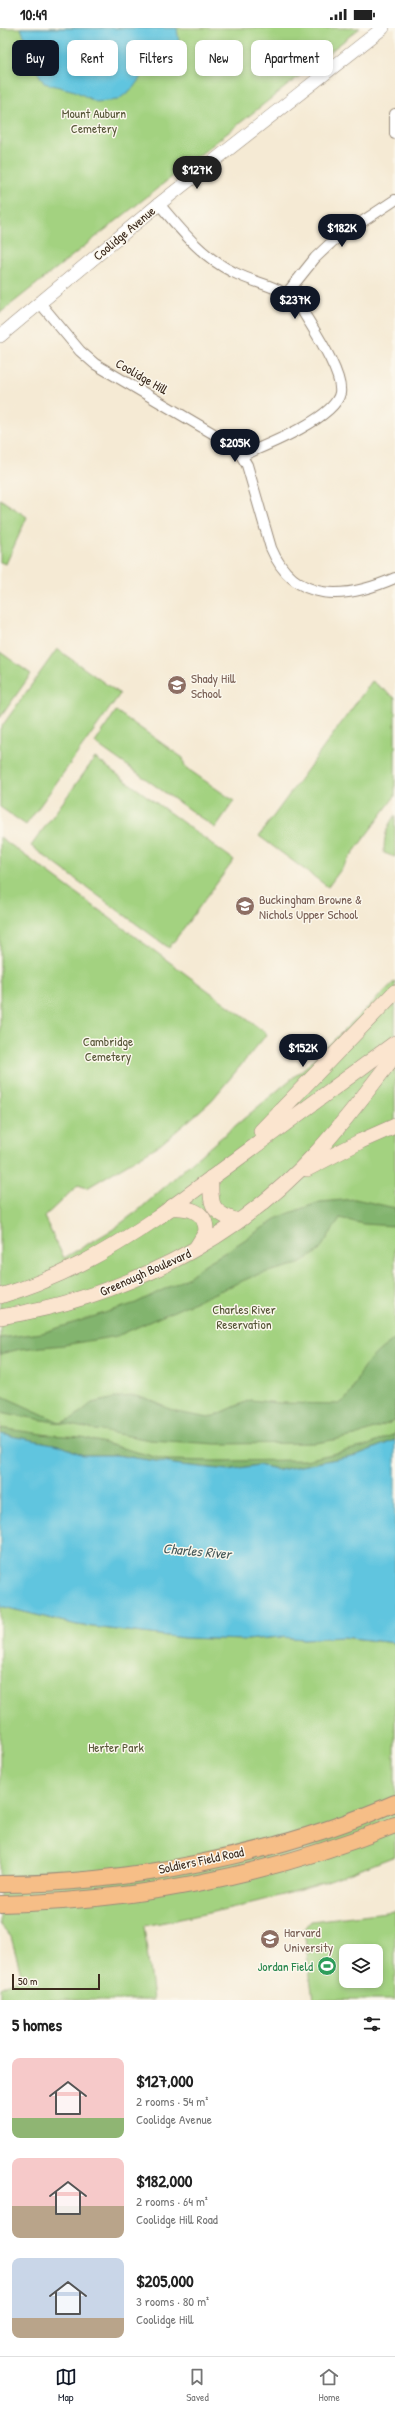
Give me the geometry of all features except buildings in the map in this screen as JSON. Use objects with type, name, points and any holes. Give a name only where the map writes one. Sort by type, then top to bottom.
[{"type":"main road","points":[[231,1162],[395,992]]},
{"type":"main road","points":[[0,1296],[39,1284],[93,1259],[170,1208],[395,1043]]},
{"type":"main road","name":"Greenough Boulevard","points":[[0,1317],[53,1306],[95,1294],[148,1273],[195,1249],[238,1221],[292,1177],[337,1130],[395,1055]]},
{"type":"main road","name":"Greenough Boulevard","points":[[292,1177],[361,1141],[395,1126]]},
{"type":"main road","points":[[210,1178],[211,1201],[215,1209],[220,1215],[238,1221]]},
{"type":"main road","points":[[170,1208],[190,1208],[202,1217],[206,1232],[195,1249]]},
{"type":"main road","name":"Soldiers Field Road","points":[[0,1884],[104,1877],[184,1865],[298,1838],[395,1803]]},
{"type":"main road","name":"Soldiers Field Road","points":[[0,1904],[82,1900],[197,1883],[300,1858],[395,1824]]},
{"type":"street","name":"Coolidge Avenue","points":[[0,336],[158,204],[383,28]]},
{"type":"street","points":[[395,114],[395,134]]},
{"type":"street","points":[[287,293],[315,258],[333,241],[395,200]]},
{"type":"street","points":[[158,204],[186,237],[207,256],[234,273],[287,293],[302,310],[334,369],[340,393],[335,404],[326,413],[286,435],[243,455]]},
{"type":"street","name":"Coolidge Hill","points":[[40,303],[80,351],[95,364],[230,441],[243,455],[271,548],[278,563],[289,576],[316,591],[336,594],[358,590],[395,578]]},
{"type":"green space","name":"Mount Auburn Cemetery","points":[[0,28],[360,28],[333,49],[333,40],[251,40],[251,76],[299,76],[0,313]]},
{"type":"green space","points":[[0,499],[27,517],[6,564],[0,562]]},
{"type":"green space","points":[[57,649],[120,694],[26,825],[0,807],[0,729]]},
{"type":"green space","points":[[0,652],[31,674],[0,718]]},
{"type":"green space","points":[[372,681],[395,698],[395,796],[328,887],[259,836]]},
{"type":"green space","points":[[116,711],[183,758],[185,767],[234,801],[215,828],[95,743]]},
{"type":"green space","points":[[95,758],[234,860],[169,948],[31,846]]},
{"type":"green space","points":[[395,815],[395,857],[384,853],[384,842],[389,824]]},
{"type":"green space","name":"Charles River Reservation","points":[[0,837],[267,1034],[212,1100],[161,1144],[87,1188],[78,1185],[44,1217],[64,1258],[112,1230],[140,1209],[192,1162],[308,1065],[395,981],[395,1440],[357,1455],[229,1470],[0,1434]]},
{"type":"green space","points":[[355,1199],[395,1208],[395,1226],[363,1224],[340,1218],[319,1251],[299,1264],[256,1275],[117,1336],[64,1345],[20,1349],[0,1354],[0,1338],[42,1333],[136,1303],[187,1278],[205,1264],[279,1217],[320,1202]]},
{"type":"green space","points":[[395,1339],[395,1421],[355,1436],[316,1443],[217,1444],[150,1440],[0,1412],[0,1395],[62,1423],[73,1418],[92,1403],[120,1397],[135,1396],[148,1399],[176,1412],[209,1418],[250,1400],[279,1403],[339,1404],[344,1401],[350,1393],[366,1364],[386,1345]]},
{"type":"green space","points":[[0,1428],[49,1435],[82,1437],[166,1460],[306,1460],[366,1446],[395,1434],[395,1440],[357,1455],[280,1470],[258,1465],[229,1470],[181,1465],[116,1455],[83,1455],[59,1445],[0,1434]]},
{"type":"green space","name":"Herter Park","points":[[0,1606],[77,1625],[184,1638],[246,1640],[280,1637],[304,1639],[343,1637],[395,1643],[395,1856],[333,1880],[302,1890],[234,1907],[144,1926],[153,2000],[0,2000],[0,1988],[22,1977],[11,1937],[0,1924]]},
{"type":"green space","name":"Jordan Field","points":[[395,1911],[395,2000],[313,2000],[304,1930],[311,1921]]},
{"type":"water","points":[[21,28],[177,28],[179,40],[126,40],[126,76],[142,76],[133,88],[118,100],[96,102],[75,91],[44,83],[40,76],[59,76],[59,40],[25,40]]},
{"type":"water","name":"Charles River","points":[[0,1434],[59,1445],[83,1455],[116,1455],[181,1465],[229,1470],[258,1465],[280,1470],[357,1455],[395,1440],[395,1643],[343,1637],[304,1639],[280,1637],[246,1640],[184,1638],[77,1625],[0,1606]]},
{"type":"place","name":"Shady Hill School","points":[[177,685]]},
{"type":"place","name":"Buckingham Browne & Nichols Upper School","points":[[245,906]]},
{"type":"place","name":"Harvard University","points":[[270,1939]]},
{"type":"place","name":"Jordan Field","points":[[327,1966]]},
{"type":"park label","name":"Cambridge Cemetery","points":[[108,1048]]}]
